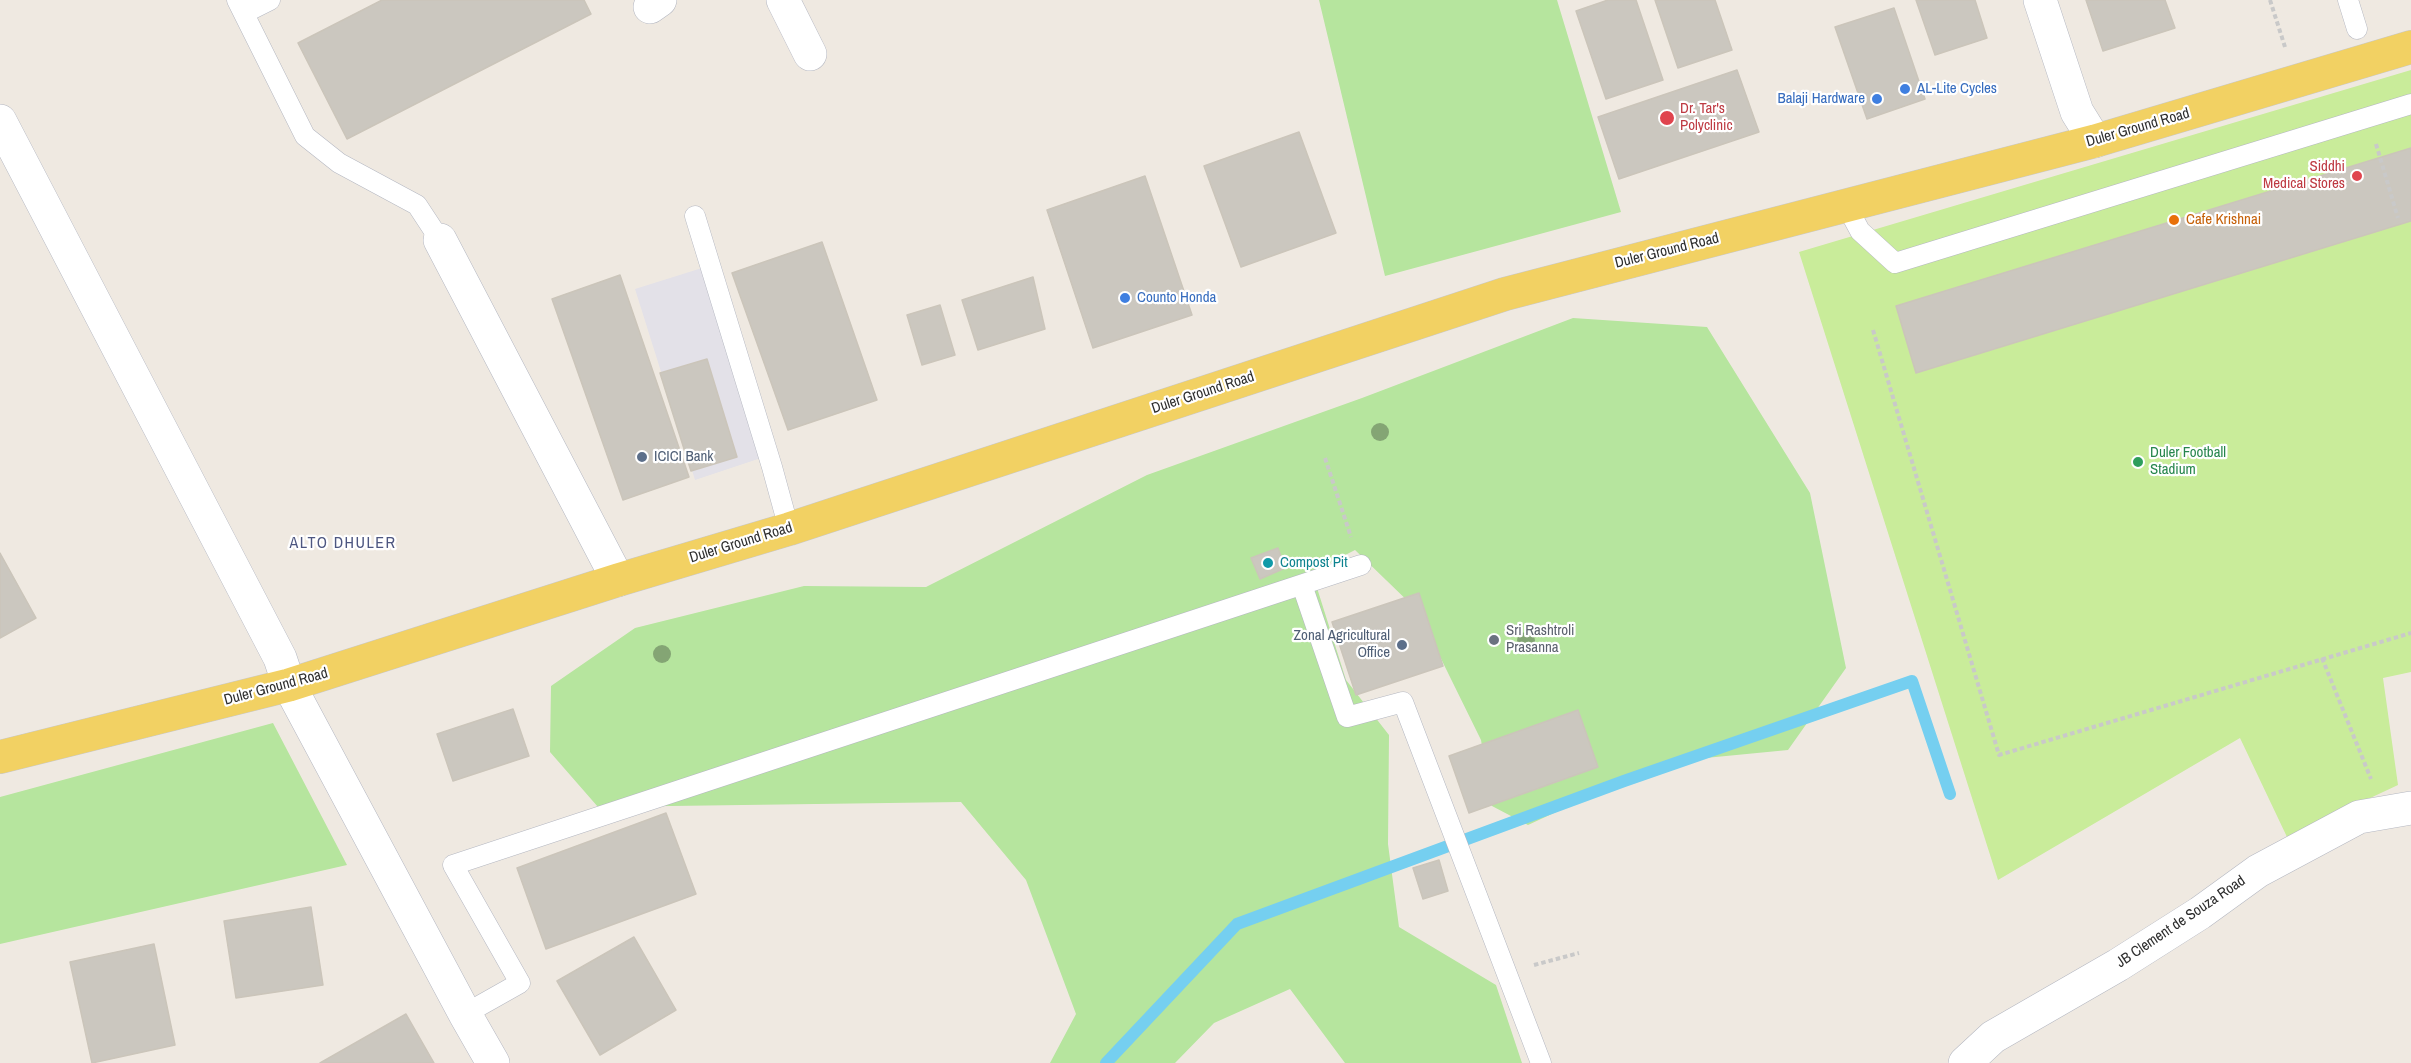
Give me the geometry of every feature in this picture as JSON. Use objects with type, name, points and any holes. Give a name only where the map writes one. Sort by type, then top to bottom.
[{"type":"main road","name":"Duler Ground Road","points":[[0,757],[289,685],[618,579],[789,529],[1505,294],[2095,141],[2411,47]]},
{"type":"street","points":[[783,0],[810,54]]},
{"type":"street","points":[[2040,0],[2077,112],[2095,141]]},
{"type":"street","points":[[0,121],[280,658],[289,685],[465,1014],[494,1063]]},
{"type":"street","points":[[441,240],[618,579]]},
{"type":"street","name":"JB Clement de Souza Road","points":[[1965,1063],[1993,1037],[2191,919],[2258,871],[2358,817],[2411,808]]},
{"type":"lane","points":[[270,0],[240,7],[305,136],[339,163],[417,205],[441,240]]},
{"type":"lane","points":[[2348,0],[2357,29]]},
{"type":"lane","points":[[1845,205],[1860,231],[1895,263],[2411,104]]},
{"type":"lane","points":[[695,216],[789,529]]},
{"type":"lane","points":[[465,1014],[520,983],[453,865],[1361,566]]},
{"type":"lane","points":[[1302,585],[1347,717],[1403,702],[1541,1063]]},
{"type":"path","points":[[2270,0],[2286,50]]},
{"type":"path","points":[[2368,117],[2398,218]]},
{"type":"path","points":[[1874,330],[1999,755],[2411,633]]},
{"type":"path","points":[[1325,458],[1361,566]]},
{"type":"path","points":[[2322,658],[2377,795],[2358,817]]},
{"type":"path","points":[[1508,974],[1579,952]]},
{"type":"shaded area","points":[[702,268],[761,458],[695,480],[635,289]]},
{"type":"green space","points":[[1319,0],[1557,0],[1621,212],[1385,276]]},
{"type":"green space","name":"Duler Football Stadium","points":[[2411,70],[2411,672],[2383,678],[2398,785],[2287,837],[2240,738],[1998,880],[1799,252]]},
{"type":"green space","points":[[1573,318],[1707,327],[1810,493],[1846,668],[1788,750],[1664,762],[1528,825],[1492,806],[1481,740],[1417,610],[1355,550],[1312,572],[1346,680],[1389,735],[1388,844],[1399,927],[1496,985],[1522,1063],[1345,1063],[1290,989],[1214,1023],[1175,1063],[1050,1063],[1076,1014],[1026,880],[961,802],[598,807],[550,752],[551,686],[635,628],[804,586],[926,587],[1147,475],[1362,398]]},
{"type":"green space","points":[[273,723],[347,865],[0,944],[0,797]]},
{"type":"building","points":[[382,0],[584,0],[591,14],[347,139],[298,43]]},
{"type":"building","points":[[1608,0],[1636,0],[1663,80],[1606,99],[1576,11]]},
{"type":"building","points":[[1655,0],[1715,0],[1732,50],[1678,68]]},
{"type":"building","points":[[1916,0],[1975,0],[1987,38],[1935,55]]},
{"type":"building","points":[[2086,0],[2165,0],[2175,28],[2103,51]]},
{"type":"building","points":[[1894,8],[1925,99],[1867,119],[1835,27]]},
{"type":"building","points":[[1737,70],[1759,132],[1619,179],[1598,117]]},
{"type":"building","points":[[1299,132],[1336,233],[1241,267],[1204,166]]},
{"type":"building","points":[[2411,148],[2411,221],[1916,373],[1896,306]]},
{"type":"building","points":[[1145,176],[1192,315],[1093,348],[1047,210]]},
{"type":"building","points":[[822,242],[877,400],[788,430],[732,273]]},
{"type":"building","points":[[620,275],[689,477],[623,500],[552,299]]},
{"type":"building","points":[[1033,277],[1045,329],[978,350],[962,300]]},
{"type":"building","points":[[940,305],[955,355],[922,365],[907,315]]},
{"type":"building","points":[[707,359],[737,457],[691,471],[660,373]]},
{"type":"building","name":"Compost Pit","points":[[1278,548],[1285,568],[1260,579],[1251,558]]},
{"type":"building","points":[[0,553],[36,618],[0,638]]},
{"type":"building","points":[[1419,593],[1443,666],[1356,695],[1332,622]]},
{"type":"building","points":[[513,709],[529,756],[453,781],[437,734]]},
{"type":"building","points":[[1578,710],[1598,767],[1469,813],[1449,756]]},
{"type":"building","points":[[666,813],[696,894],[546,949],[517,868]]},
{"type":"building","points":[[1439,860],[1448,891],[1423,899],[1413,868]]},
{"type":"building","points":[[311,907],[323,985],[236,998],[224,921]]},
{"type":"building","points":[[634,937],[676,1010],[600,1055],[557,981]]},
{"type":"building","points":[[154,944],[175,1045],[92,1063],[70,962]]},
{"type":"building","points":[[406,1014],[434,1063],[320,1063]]},
{"type":"waterway","points":[[1106,1063],[1237,924],[1624,781],[1912,681],[1950,794]]},
{"type":"place","name":"AL-Lite Cycles","points":[[1905,89]]},
{"type":"place","name":"Balaji Hardware","points":[[1877,99]]},
{"type":"place","name":"Dr. Tar's Polyclinic","points":[[1667,118]]},
{"type":"place","name":"Siddhi Medical Stores","points":[[2357,176]]},
{"type":"place","name":"Cafe Krishnai","points":[[2174,220]]},
{"type":"place","name":"Counto Honda","points":[[1125,298]]},
{"type":"place","name":"ICICI Bank","points":[[642,457]]},
{"type":"place","name":"Duler Football Stadium","points":[[2138,462]]},
{"type":"place","name":"Compost Pit","points":[[1268,563]]},
{"type":"place","name":"Sri Rashtroli Prasanna","points":[[1494,640]]},
{"type":"place","name":"Zonal Agricultural Office","points":[[1402,645]]},
{"type":"district","name":"ALTO DHULER","points":[[343,544]]}]
